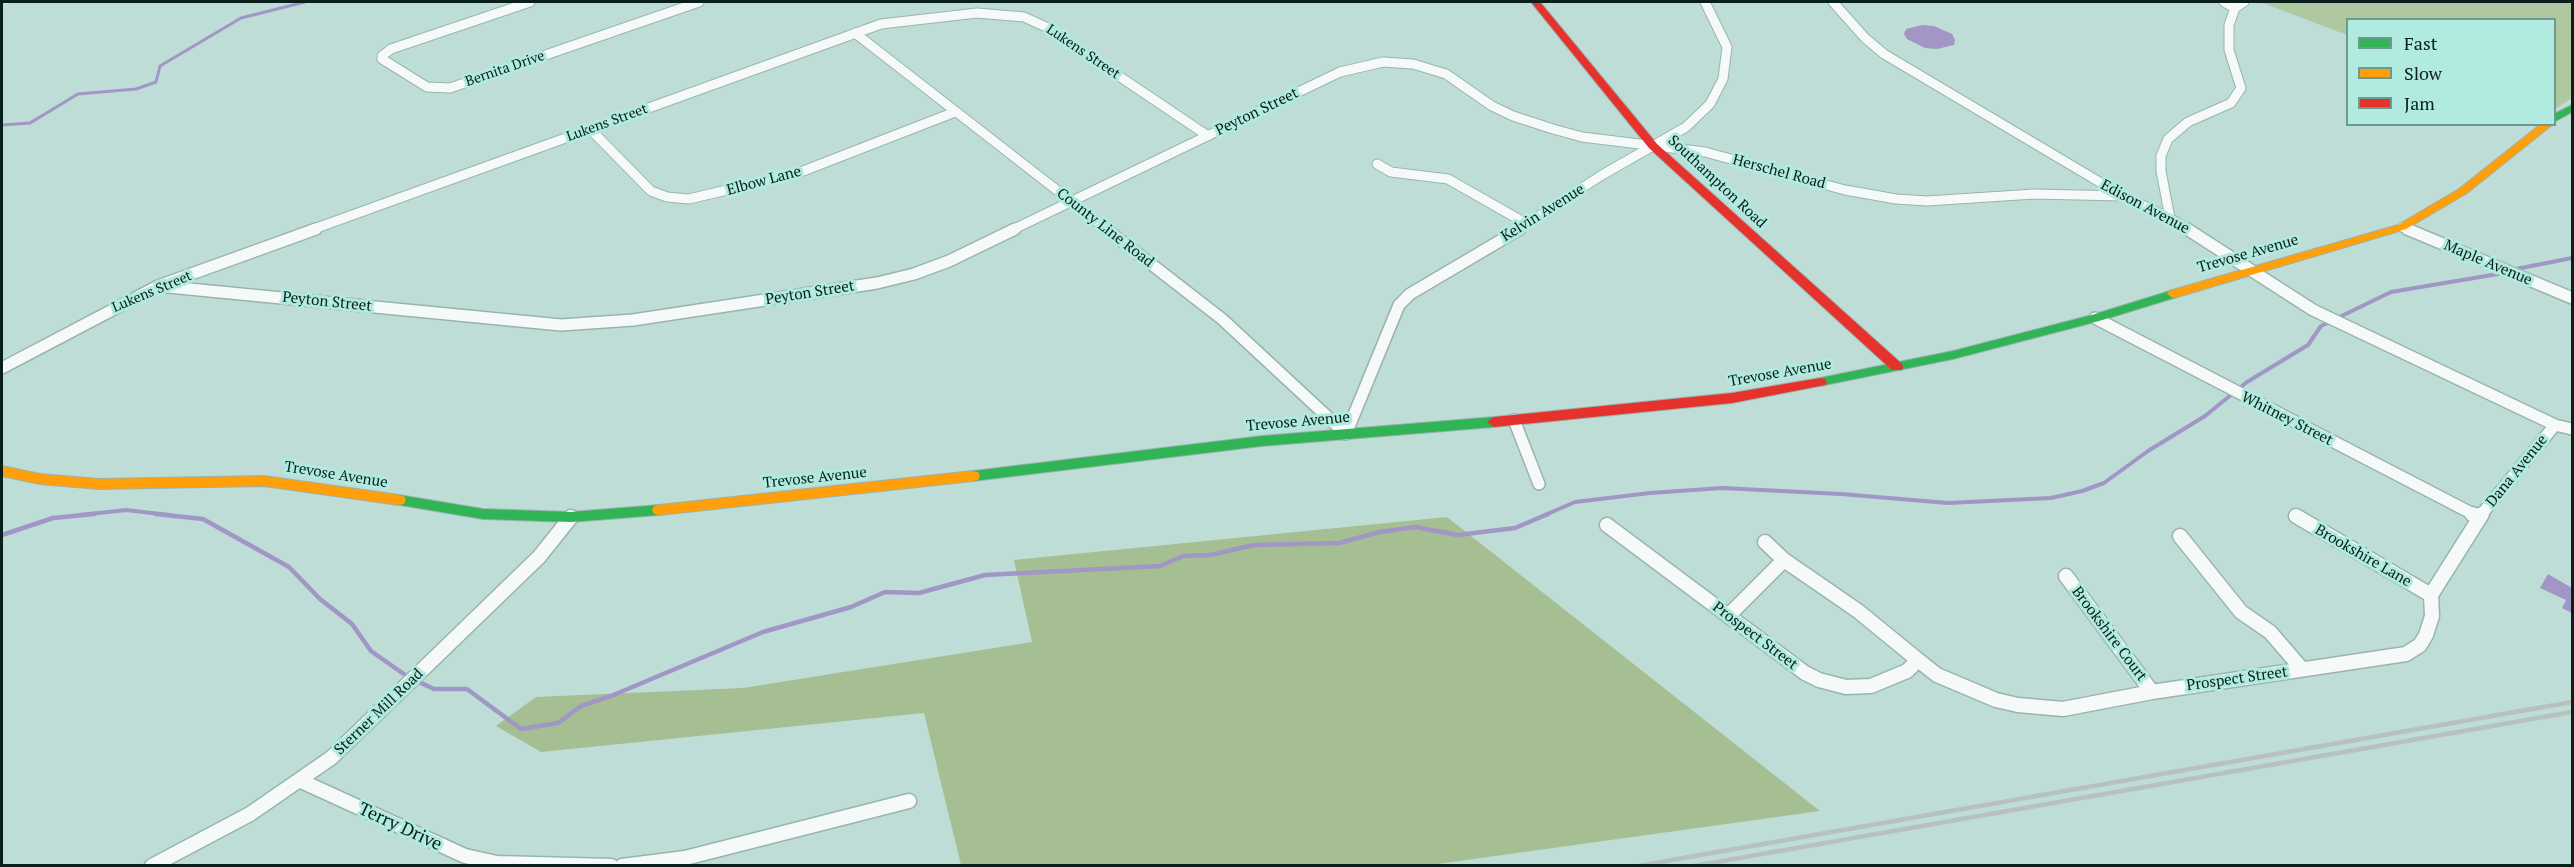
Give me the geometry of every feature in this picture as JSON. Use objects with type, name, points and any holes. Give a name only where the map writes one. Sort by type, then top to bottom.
[{"type":"street","name":"Bernita Drive","points":[[530,2],[391,49],[382,56],[382,59],[427,87],[450,88],[699,2]]},
{"type":"street","name":"Southampton Road","points":[[1535,2],[1653,146],[1897,367]]},
{"type":"street","name":"Kelvin Avenue","points":[[1346,434],[1399,305],[1410,294],[1527,224],[1602,175],[1686,127],[1710,104],[1723,79],[1727,47],[1705,2]]},
{"type":"street","name":"Edison Avenue","points":[[1833,2],[1884,54],[2123,196],[2170,218],[2322,315],[2555,425],[2572,429]]},
{"type":"street","points":[[2224,2],[2235,8]]},
{"type":"street","points":[[2170,218],[2161,156],[2168,139],[2188,122],[2231,103],[2241,88],[2233,68],[2229,48],[2229,25],[2235,8],[2244,2]]},
{"type":"street","name":"Lukens Street","points":[[2,368],[69,335],[122,303],[158,286],[881,24],[977,13],[1024,17],[1046,27],[1208,136]]},
{"type":"street","name":"County Line Road","points":[[855,33],[1222,319],[1346,434]]},
{"type":"street","name":"Peyton Street","points":[[158,286],[540,324],[599,324],[902,278],[949,261],[1340,72],[1383,62],[1416,65]]},
{"type":"street","name":"Herschel Road","points":[[1416,65],[1446,74],[1492,106],[1532,123],[1582,137],[1705,152],[1845,190],[1896,199],[1928,201],[2034,194],[2123,196]]},
{"type":"street","points":[[2556,119],[2572,108]]},
{"type":"street","name":"Elbow Lane","points":[[590,129],[651,191],[667,197],[689,199],[737,189],[798,172],[955,112]]},
{"type":"street","name":"Trevose Avenue","points":[[2,471],[40,479],[99,484],[264,481],[323,488],[443,510],[483,514],[571,517],[614,515],[801,496],[1262,441],[1514,420],[1732,398],[1953,355],[2095,318],[2402,227],[2463,191],[2545,126]]},
{"type":"street","points":[[1377,164],[1391,172],[1448,179],[1527,224]]},
{"type":"street","name":"Maple Avenue","points":[[2402,227],[2572,298]]},
{"type":"street","name":"Whitney Street","points":[[2095,318],[2479,517]]},
{"type":"street","points":[[1514,420],[1539,484]]},
{"type":"street","name":"Dana Avenue","points":[[2479,517],[2555,425]]},
{"type":"street","name":"Brookshire Lane","points":[[2296,516],[2431,595]]},
{"type":"street","name":"Sterner Mill Road","points":[[152,866],[250,814],[301,781],[348,743],[539,557],[571,517]]},
{"type":"street","name":"Prospect Street","points":[[1765,542],[1784,560],[1858,611],[1937,675],[1985,696],[2018,705],[2063,709],[2152,692],[2406,654],[2420,645],[2426,635],[2432,616],[2431,595],[2479,517]]},
{"type":"street","name":"Prospect Street","points":[[1607,525],[1805,673],[1833,685],[1858,687],[1883,683],[1907,671],[1918,660]]},
{"type":"street","points":[[2180,536],[2241,612],[2270,632],[2302,669]]},
{"type":"street","points":[[1728,616],[1784,560]]},
{"type":"street","name":"Brookshire Court","points":[[2066,576],[2152,692]]},
{"type":"street","name":"Terry Drive","points":[[301,781],[465,856],[497,863],[611,866]]},
{"type":"street","points":[[622,866],[685,858],[909,801]]},
{"type":"green space","points":[[2260,2],[2572,2],[2572,98],[2556,108],[2556,18],[2346,18],[2346,35]]},
{"type":"green space","points":[[1447,517],[1820,811],[1423,866],[961,865],[924,713],[541,752],[496,726],[536,697],[743,688],[1032,642],[1014,560]]},
{"type":"shaded area","points":[[1922,25],[1934,26],[1952,34],[1955,40],[1954,45],[1937,49],[1925,48],[1907,39],[1904,34],[1906,29]]},
{"type":"shaded area","points":[[2548,574],[2572,588],[2572,613],[2562,608],[2566,600],[2540,588]]},
{"type":"waterway","points":[[2,125],[30,123],[78,94],[136,89],[156,82],[160,66],[241,18],[305,2]]},
{"type":"waterway","points":[[2511,270],[2572,258]]},
{"type":"waterway","points":[[1545,515],[1575,502],[1650,493],[1722,488],[1841,494],[1948,503],[2051,498],[2082,491],[2104,483],[2148,451],[2205,416],[2247,382],[2308,345],[2321,326],[2391,292],[2504,273]]},
{"type":"waterway","points":[[80,515],[126,510],[169,515]]},
{"type":"waterway","points":[[2,535],[53,518],[94,514]]},
{"type":"waterway","points":[[156,514],[203,519],[289,567],[320,599],[352,624],[371,651],[408,677]]},
{"type":"waterway","points":[[417,681],[434,689],[467,689],[521,729],[558,723],[581,706],[611,696],[763,632],[851,607],[885,592],[919,593],[985,575],[1160,566],[1183,556],[1210,555],[1254,545],[1339,543],[1380,532],[1415,527],[1458,535],[1515,528],[1548,514]]},
{"type":"railway","points":[[1638,866],[2572,702]]},
{"type":"railway","points":[[1694,866],[2572,712]]},
{"type":"traffic: fast","points":[[2556,118],[2572,108]]},
{"type":"traffic: fast","points":[[1820,382],[1953,355],[2095,318],[2173,294]]},
{"type":"traffic: fast","points":[[973,476],[1262,441],[1494,422]]},
{"type":"traffic: fast","points":[[399,500],[483,514],[571,517],[659,510]]},
{"type":"traffic: slow","points":[[2173,294],[2402,227],[2463,191],[2545,126]]},
{"type":"traffic: slow","points":[[2,471],[40,479],[99,484],[264,481],[399,500]]},
{"type":"traffic: slow","points":[[659,510],[973,476]]},
{"type":"traffic: jam","points":[[1535,2],[1653,146],[1897,367]]},
{"type":"traffic: jam","points":[[1494,422],[1732,398],[1820,382]]}]
